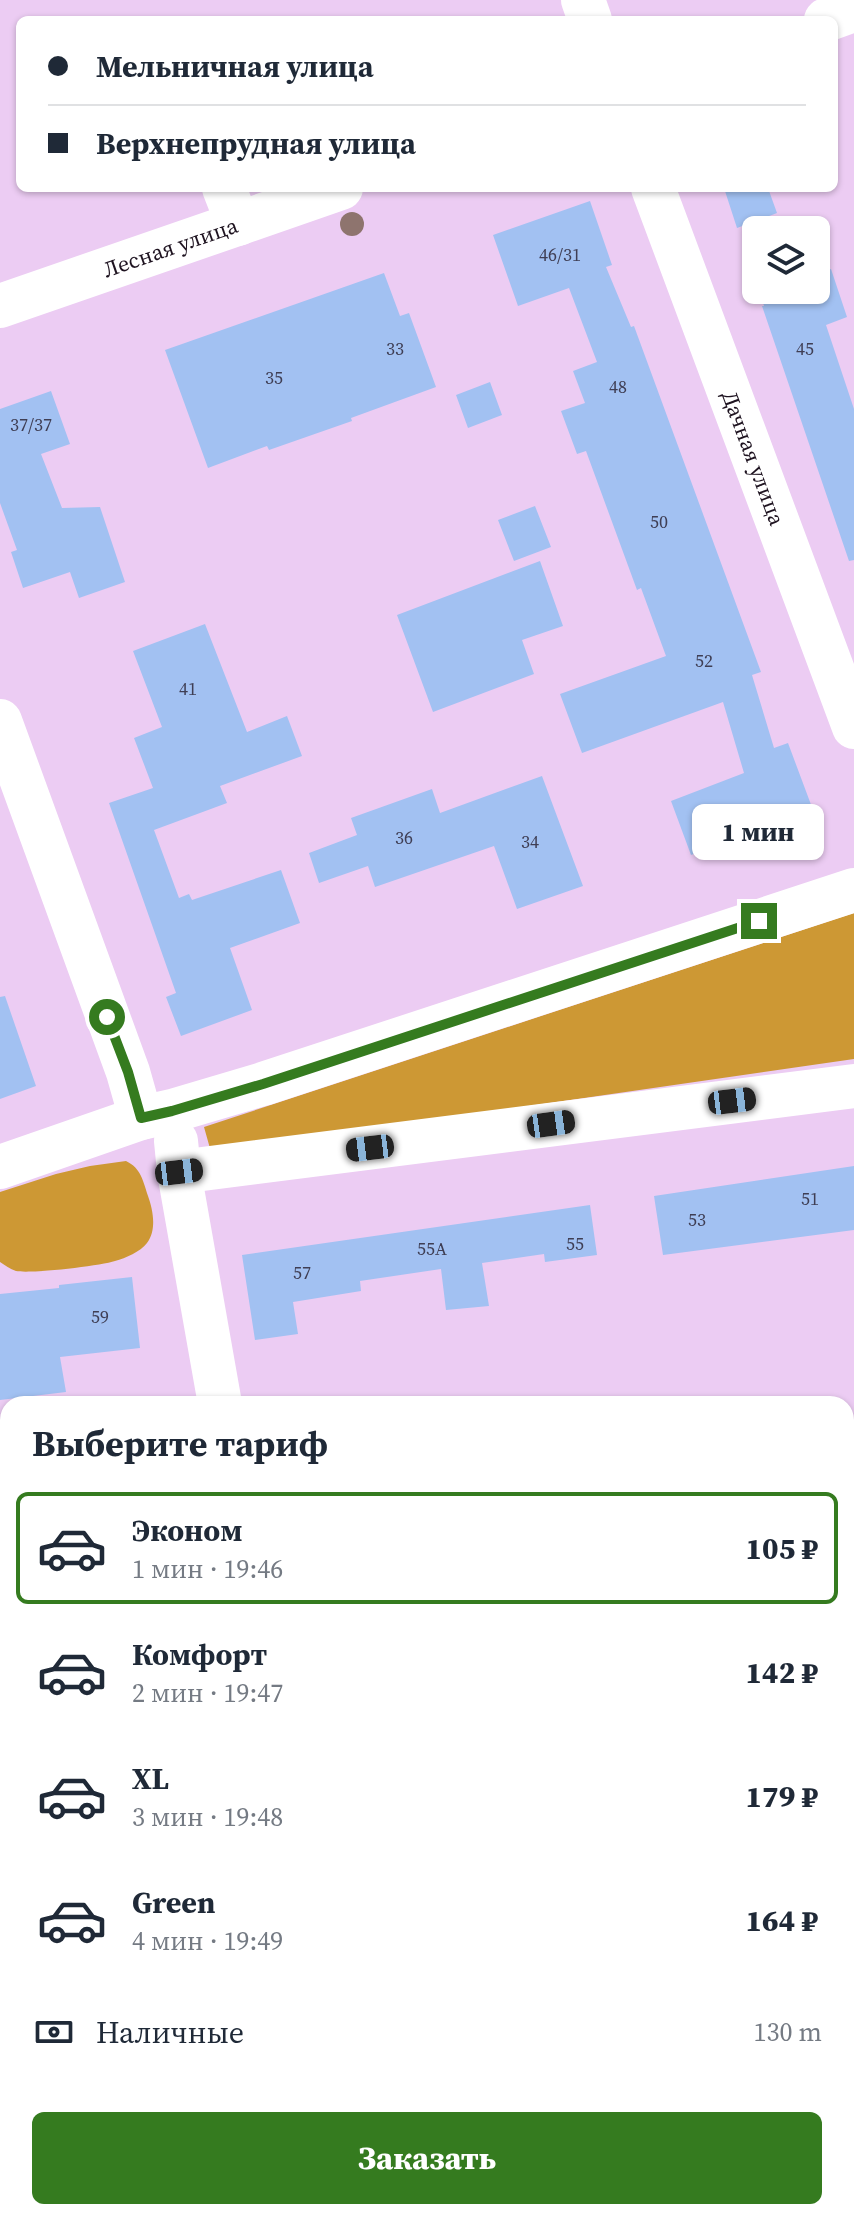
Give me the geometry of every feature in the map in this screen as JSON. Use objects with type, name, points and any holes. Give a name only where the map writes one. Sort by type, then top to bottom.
[{"type":"street","name":"Лесная улица","points":[[0,306],[231,206],[317,192]]},
{"type":"street","name":"Дачная улица","points":[[654,192],[854,727]]},
{"type":"street","points":[[0,721],[128,1072],[157,1114],[179,1172],[219,1396]]},
{"type":"street","points":[[0,1167],[854,890]]},
{"type":"street","points":[[179,1172],[854,1086]]},
{"type":"shaded area","points":[[854,913],[854,1059],[211,1152],[204,1127]]},
{"type":"shaded area","points":[[126,1161],[141,1176],[153,1214],[150,1238],[141,1249],[107,1263],[50,1270],[16,1271],[0,1262],[0,1192],[56,1174]]},
{"type":"building","points":[[725,192],[769,192],[777,213],[742,216],[742,226],[737,228]]},
{"type":"building","points":[[590,201],[612,265],[606,267],[631,327],[634,326],[761,672],[752,675],[774,748],[788,743],[813,810],[691,855],[671,801],[744,773],[723,702],[582,753],[560,694],[666,656],[641,588],[637,590],[586,451],[577,454],[561,411],[585,403],[573,371],[597,362],[569,288],[518,306],[493,235]]},
{"type":"building","points":[[830,269],[847,317],[826,325],[854,409],[854,560],[849,561],[762,306],[830,304]]},
{"type":"building","points":[[384,273],[400,316],[409,313],[436,387],[351,418],[352,421],[269,450],[267,446],[208,468],[165,350]]},
{"type":"building","points":[[490,382],[502,415],[468,428],[456,395]]},
{"type":"building","points":[[51,391],[70,444],[41,454],[62,508],[100,507],[125,582],[79,598],[70,572],[23,588],[11,552],[17,550],[0,503],[0,409]]},
{"type":"building","points":[[535,506],[551,547],[514,561],[498,520]]},
{"type":"building","points":[[540,561],[563,626],[522,640],[534,674],[433,712],[397,615]]},
{"type":"building","points":[[205,624],[247,732],[287,716],[302,756],[220,786],[227,803],[154,830],[179,898],[189,894],[192,900],[281,870],[300,923],[230,948],[252,1010],[181,1036],[166,997],[176,993],[109,803],[153,788],[134,738],[162,727],[133,651]]},
{"type":"building","points":[[542,776],[583,886],[517,909],[494,846],[375,887],[368,866],[319,883],[309,853],[357,835],[351,818],[432,789],[440,813]]},
{"type":"building","points":[[5,996],[36,1086],[0,1099],[0,997]]},
{"type":"building","points":[[854,1166],[854,1230],[663,1255],[654,1196]]},
{"type":"building","points":[[590,1205],[597,1255],[545,1262],[544,1254],[482,1263],[489,1306],[446,1310],[441,1269],[360,1281],[361,1291],[293,1302],[298,1334],[255,1340],[242,1255]]},
{"type":"building","points":[[132,1277],[140,1348],[60,1357],[66,1392],[0,1396],[0,1294],[59,1288],[59,1285]]},
{"type":"route","points":[[107,1017],[141,1118],[263,1084],[759,921]]}]
